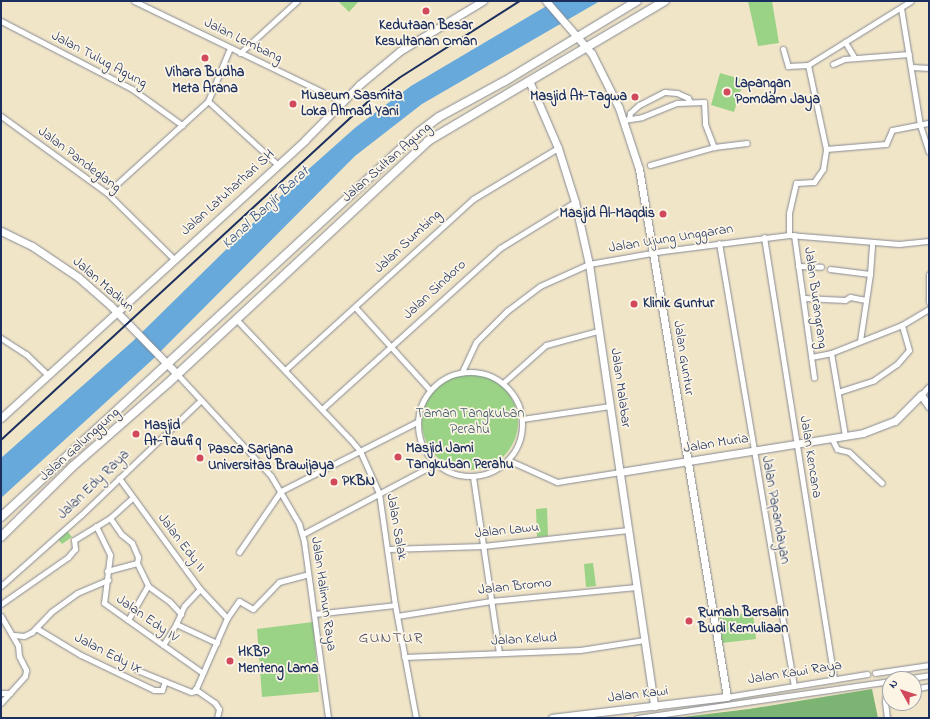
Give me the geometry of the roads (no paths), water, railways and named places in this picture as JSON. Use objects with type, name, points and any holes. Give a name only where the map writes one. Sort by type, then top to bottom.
[{"type":"main road","name":"Jalan Sultan Agung","points":[[166,363],[424,128],[637,1]]},
{"type":"main road","name":"Jalan Sultan Agung","points":[[177,374],[235,318],[428,141],[530,83],[665,1]]},
{"type":"main road","points":[[505,81],[511,93]]},
{"type":"main road","points":[[240,297],[248,306]]},
{"type":"main road","name":"Jalan Galunggung","points":[[1,517],[166,363]]},
{"type":"main road","name":"Jalan Galunggung","points":[[1,537],[32,506],[177,374]]},
{"type":"main road","points":[[22,497],[32,506]]},
{"type":"street","points":[[240,53],[297,1]]},
{"type":"street","name":"Jalan Latuharhari SH","points":[[1,418],[115,311],[278,165],[341,101],[400,52],[483,1]]},
{"type":"street","name":"Jalan Guntur","points":[[546,1],[587,48],[612,89],[626,120],[642,184],[654,252],[726,697]]},
{"type":"street","points":[[782,49],[788,66],[808,65],[911,1]]},
{"type":"street","name":"Jalan Lembang","points":[[138,2],[341,101]]},
{"type":"street","points":[[901,8],[912,67],[920,125],[929,152]]},
{"type":"street","name":"Jalan Tulug Agung","points":[[1,21],[132,89],[182,125]]},
{"type":"street","points":[[845,42],[854,57]]},
{"type":"street","points":[[106,193],[208,101],[230,48]]},
{"type":"street","points":[[833,64],[854,57],[909,54]]},
{"type":"street","points":[[808,65],[826,149],[886,144],[892,130],[929,123]]},
{"type":"street","points":[[912,67],[929,68]]},
{"type":"street","name":"Jalan Malabar","points":[[530,83],[558,148],[575,202],[588,264],[620,472],[636,587],[641,640],[654,706]]},
{"type":"street","points":[[626,120],[630,113],[638,105],[665,92],[682,95],[690,102]]},
{"type":"street","points":[[208,101],[278,165]]},
{"type":"street","points":[[626,120],[677,103],[704,102],[705,124],[714,147]]},
{"type":"street","name":"Jalan Pandeglang","points":[[1,116],[106,193],[174,259]]},
{"type":"street","points":[[650,165],[714,147],[747,143]]},
{"type":"street","name":"Jalan Sumbing","points":[[285,370],[473,199],[558,148]]},
{"type":"street","name":"Jalan Burangrang","points":[[826,149],[823,169],[814,182],[796,184],[789,213],[804,298],[811,357],[831,352],[845,436]]},
{"type":"street","name":"Jalan Sindoro","points":[[322,409],[500,248],[575,202]]},
{"type":"street","name":"Jalan Madiun","points":[[1,231],[32,246],[78,277],[135,330],[177,374]]},
{"type":"street","name":"Jalan Ujung Unggaran","points":[[462,372],[476,342],[507,311],[540,286],[588,264],[654,252],[764,237],[792,235],[899,244],[929,240]]},
{"type":"street","name":"Jalan Kencana","points":[[764,237],[834,679]]},
{"type":"street","points":[[860,341],[870,274],[872,242]]},
{"type":"street","name":"Jalan Papandayan","points":[[719,243],[794,686]]},
{"type":"street","points":[[798,266],[821,267]]},
{"type":"street","points":[[830,269],[870,274]]},
{"type":"street","points":[[929,274],[929,302]]},
{"type":"street","points":[[804,298],[845,300],[850,297],[866,300]]},
{"type":"street","points":[[355,307],[430,390]]},
{"type":"street","points":[[831,352],[902,325],[929,309]]},
{"type":"street","name":"Jalan Salak","points":[[235,318],[360,451],[379,493],[395,605],[416,718]]},
{"type":"street","points":[[838,392],[874,380],[897,364],[909,350],[902,325]]},
{"type":"street","points":[[503,383],[546,345],[598,331]]},
{"type":"street","points":[[1,338],[26,354],[48,375]]},
{"type":"street","points":[[811,357],[814,378]]},
{"type":"street","points":[[462,372],[484,373],[503,383],[517,400],[522,419],[519,442],[508,460],[490,472],[473,477],[452,473],[436,464],[422,445],[417,422],[421,405],[430,390],[444,378],[462,372]]},
{"type":"street","name":"Jalan Halimun Raya","points":[[177,374],[271,476],[281,491],[302,534],[328,718]]},
{"type":"street","points":[[929,386],[921,395],[929,406]]},
{"type":"street","name":"Jalan Muria","points":[[508,460],[557,482],[796,445],[832,439],[890,424],[921,395]]},
{"type":"street","name":"Jalan Edy Raya","points":[[1,586],[119,478],[201,400]]},
{"type":"street","points":[[522,419],[610,406]]},
{"type":"street","points":[[239,552],[281,491],[417,422]]},
{"type":"street","points":[[832,439],[837,449],[849,452],[882,483]]},
{"type":"street","points":[[302,534],[436,464]]},
{"type":"street","points":[[473,477],[499,653]]},
{"type":"street","name":"Jalan Edy II","points":[[119,478],[132,498],[200,589],[227,618]]},
{"type":"street","points":[[1,604],[68,557],[75,550],[73,541],[110,518],[132,498]]},
{"type":"street","points":[[110,518],[121,534],[132,543],[138,557],[137,563],[148,586],[169,601],[181,614]]},
{"type":"street","name":"Jalan Edy IV","points":[[96,526],[109,549],[110,559],[107,571],[108,580],[104,603],[203,673]]},
{"type":"street","name":"Jalan Lawu","points":[[388,548],[483,546],[628,530]]},
{"type":"street","points":[[107,571],[137,563]]},
{"type":"street","points":[[138,670],[191,692],[196,689],[227,618],[238,601],[253,609],[279,582],[308,574]]},
{"type":"street","points":[[14,636],[24,636],[36,628],[51,612],[77,593],[108,580]]},
{"type":"street","points":[[128,620],[148,586]]},
{"type":"street","name":"Jalan Bromo","points":[[397,616],[491,601],[636,587]]},
{"type":"street","name":"Jalan Edy IV","points":[[200,589],[181,614],[176,624],[217,643]]},
{"type":"street","points":[[314,614],[395,605]]},
{"type":"street","points":[[1,616],[14,636],[18,645],[19,656],[26,670],[1,703]]},
{"type":"street","points":[[164,645],[176,624]]},
{"type":"street","name":"Jalan Edy IX","points":[[36,628],[81,655],[154,690],[162,690],[165,681]]},
{"type":"street","name":"Jalan Kelud","points":[[404,657],[580,650],[641,640]]},
{"type":"street","points":[[875,673],[929,665]]},
{"type":"street","name":"Jalan Kawi Raya","points":[[726,697],[867,674]]},
{"type":"street","points":[[637,718],[882,682]]},
{"type":"street","points":[[196,689],[215,703],[219,709],[217,718]]},
{"type":"street","points":[[1,693],[10,693]]},
{"type":"street","name":"Jalan Kawi","points":[[552,718],[726,697]]},
{"type":"water","points":[[555,1],[600,1],[422,104],[355,156],[152,360],[1,498],[1,458],[133,341],[302,175],[356,127],[411,86]]},
{"type":"railway","points":[[1,440],[373,97],[399,78],[520,1]]},
{"type":"place","name":"Kedutaan Besar Kesultanan Oman","points":[[426,11]]},
{"type":"place","name":"Vihara Budha Meta Arana","points":[[205,58]]},
{"type":"place","name":"Lapangan Pomdam Jaya","points":[[727,92]]},
{"type":"place","name":"Masjid At-Tagwa","points":[[635,97]]},
{"type":"place","name":"Museum Sasmita Loka Ahmad Yani","points":[[293,104]]},
{"type":"place","name":"Masjid Al-Maqdis","points":[[663,214]]},
{"type":"place","name":"Klinik Guntur","points":[[634,304]]},
{"type":"place","name":"Masjid At-Taufiq","points":[[136,434]]},
{"type":"place","name":"Masjid Jami Tangkuban Perahu","points":[[398,457]]},
{"type":"place","name":"Pasca Sarjana Universitas Brawijaya","points":[[200,458]]},
{"type":"place","name":"PKBN","points":[[334,482]]},
{"type":"place","name":"Rumah Bersalin Budi Kemuliaan","points":[[689,621]]},
{"type":"place","name":"HKBP Menteng Lama","points":[[230,661]]},
{"type":"district","name":"GUNTUR","points":[[391,638]]},
{"type":"water label","name":"Kanal Banjir Barat","points":[[266,208]]},
{"type":"park label","name":"Taman Tangkuban Perahu","points":[[470,422]]}]
